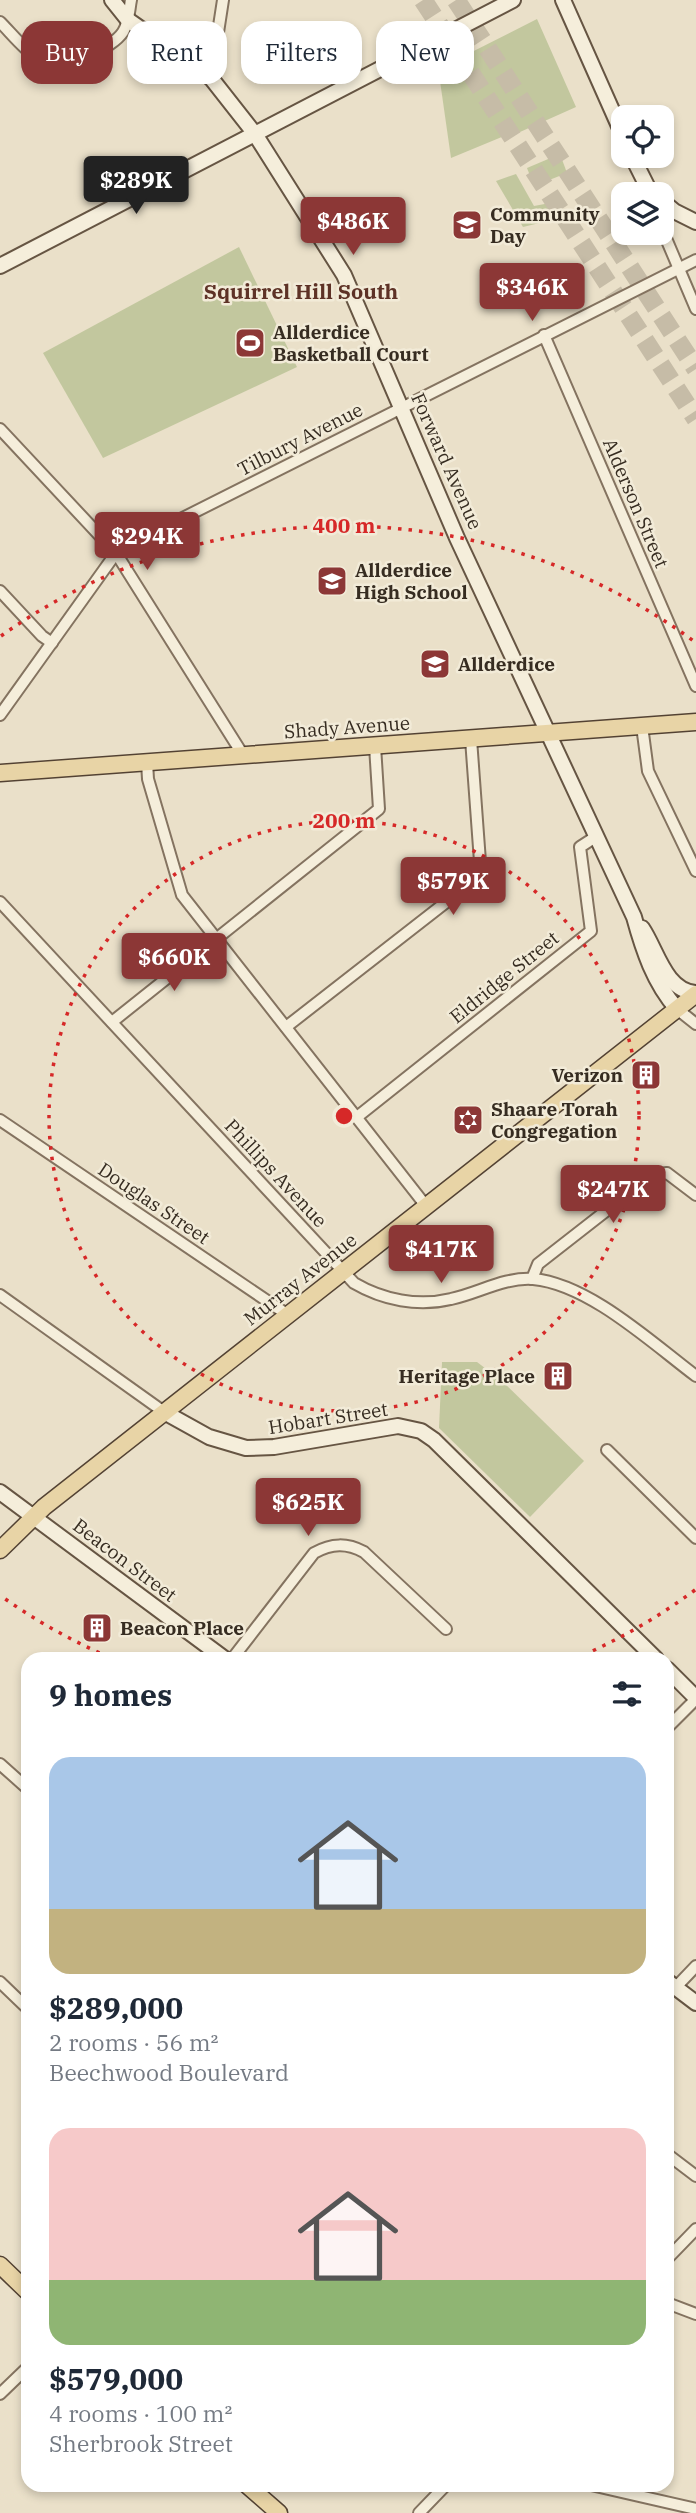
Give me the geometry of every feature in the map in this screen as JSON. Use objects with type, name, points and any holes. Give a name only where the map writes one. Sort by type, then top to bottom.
[{"type":"main road","name":"Forward Avenue","points":[[112,0],[128,20]]},
{"type":"main road","points":[[0,266],[513,0]]},
{"type":"main road","points":[[563,0],[611,108]]},
{"type":"main road","name":"Forward Avenue","points":[[216,84],[255,134],[344,275],[457,538],[597,835],[634,917],[641,944],[672,1003]]},
{"type":"main road","points":[[674,211],[696,222]]},
{"type":"main road","name":"Shady Avenue","points":[[0,773],[696,722]]},
{"type":"main road","name":"Forward Avenue","points":[[634,917],[672,982],[672,1003]]},
{"type":"main road","points":[[672,982],[678,988],[696,993]]},
{"type":"main road","name":"Murray Avenue","points":[[0,1550],[34,1516],[344,1272],[672,1003],[696,993]]},
{"type":"main road","name":"Hobart Street","points":[[164,1412],[209,1437],[246,1447],[274,1447],[398,1426],[421,1431],[434,1440],[649,1652]]},
{"type":"main road","name":"Beacon Street","points":[[0,1492],[216,1652]]},
{"type":"main road","points":[[674,1676],[696,1698]]},
{"type":"main road","points":[[674,1986],[696,2003]]},
{"type":"main road","points":[[0,2265],[21,2285]]},
{"type":"main road","points":[[255,2492],[279,2513]]},
{"type":"street","points":[[0,22],[27,50],[46,62],[75,62],[119,37],[128,20],[131,0]]},
{"type":"street","points":[[220,21],[223,0]]},
{"type":"street","points":[[669,245],[696,309]]},
{"type":"street","name":"Tilbury Avenue","points":[[0,715],[116,553],[696,260]]},
{"type":"street","name":"Alderson Street","points":[[544,335],[696,686]]},
{"type":"street","points":[[0,429],[116,553],[243,755]]},
{"type":"street","points":[[0,592],[52,643]]},
{"type":"street","points":[[642,726],[648,771],[696,871]]},
{"type":"street","points":[[286,1027],[481,875],[471,739]]},
{"type":"street","points":[[112,1022],[379,808],[375,746]]},
{"type":"street","points":[[147,762],[148,779],[183,895],[426,1206]]},
{"type":"street","name":"Eldridge Street","points":[[357,1117],[591,931],[580,847],[597,835]]},
{"type":"street","name":"Phillips Avenue","points":[[0,902],[354,1283],[371,1293],[412,1302],[451,1300],[510,1280],[531,1279],[569,1288],[600,1304],[696,1376]]},
{"type":"street","points":[[672,1003],[696,1024]]},
{"type":"street","name":"Douglas Street","points":[[0,1120],[288,1315]]},
{"type":"street","points":[[531,1279],[538,1264],[652,1175],[667,1174],[696,1195]]},
{"type":"street","name":"Hobart Street","points":[[0,1295],[164,1412]]},
{"type":"street","points":[[607,1450],[696,1538]]},
{"type":"street","points":[[237,1652],[314,1553],[330,1545],[353,1546],[364,1552],[446,1629]]},
{"type":"street","points":[[674,1721],[696,1698]]},
{"type":"street","points":[[0,1764],[21,1783]]},
{"type":"street","points":[[674,1982],[696,1966]]},
{"type":"street","points":[[0,1982],[21,2002]]},
{"type":"street","points":[[674,2159],[696,2176]]},
{"type":"street","points":[[674,2252],[696,2229]]},
{"type":"street","points":[[674,2306],[696,2315]]},
{"type":"street","points":[[0,2394],[21,2374]]},
{"type":"street","points":[[419,2513],[439,2492]]},
{"type":"street","points":[[622,2492],[696,2509]]},
{"type":"green space","points":[[537,19],[576,107],[511,136],[509,134],[451,158],[440,84],[474,84],[474,51]]},
{"type":"green space","points":[[560,154],[567,173],[534,186],[527,168]]},
{"type":"green space","points":[[516,174],[534,206],[550,203],[556,219],[523,227],[496,181]]},
{"type":"green space","points":[[239,247],[297,367],[103,458],[43,353]]},
{"type":"green space","points":[[442,1362],[477,1362],[502,1381],[584,1461],[530,1517],[439,1428]]},
{"type":"tunnel","points":[[423,0],[696,419]]},
{"type":"tunnel","points":[[456,0],[696,369]]},
{"type":"place","name":"Community Day","points":[[467,225]]},
{"type":"place","name":"Allderdice Basketball Court","points":[[250,343]]},
{"type":"place","name":"Allderdice High School","points":[[332,581]]},
{"type":"place","name":"Allderdice","points":[[435,664]]},
{"type":"place","name":"Verizon","points":[[646,1075]]},
{"type":"place","name":"Shaare Torah Congregation","points":[[468,1120]]},
{"type":"place","name":"Heritage Place","points":[[558,1376]]},
{"type":"place","name":"Beacon Place","points":[[97,1628]]},
{"type":"district","name":"Squirrel Hill South","points":[[301,292]]}]
